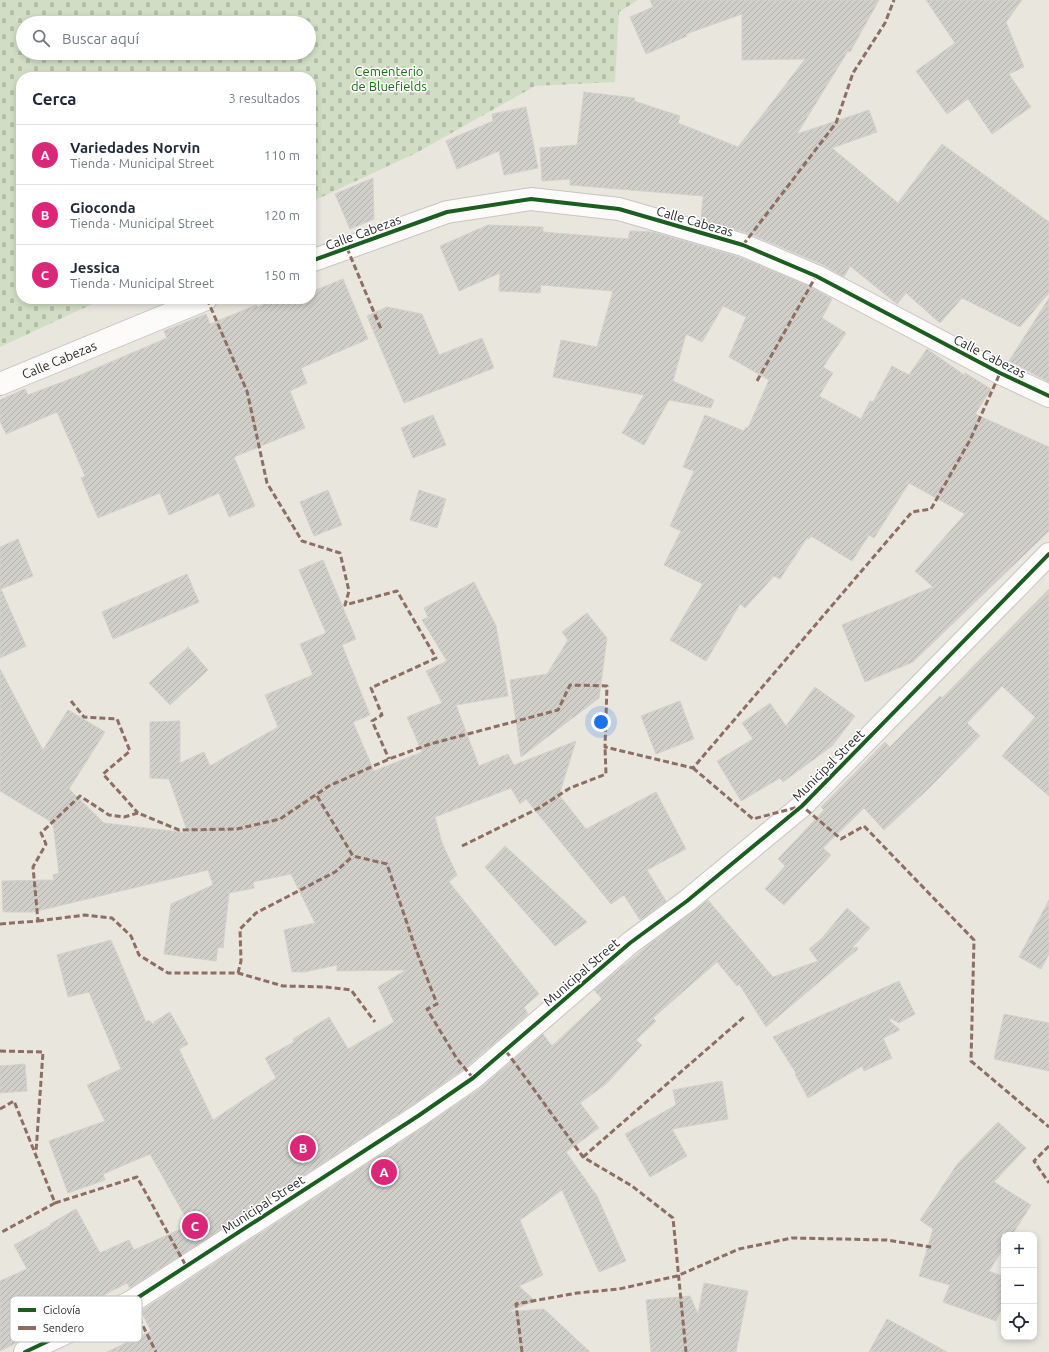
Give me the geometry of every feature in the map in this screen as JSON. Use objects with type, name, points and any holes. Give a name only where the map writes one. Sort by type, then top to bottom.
[{"type":"street","name":"Calle Cabezas","points":[[316,259],[447,212],[532,199],[619,209],[743,245],[816,276],[1000,373],[1049,396]]},
{"type":"street","name":"Calle Cabezas","points":[[0,384],[194,304]]},
{"type":"street","name":"Municipal Street","points":[[140,1296],[418,1116],[473,1078],[630,944],[687,901],[802,806],[1049,554]]},
{"type":"street","name":"Municipal Street","points":[[25,1352],[46,1342]]},
{"type":"green space","name":"Cementerio de Bluefields","points":[[0,0],[638,0],[619,12],[615,82],[535,86],[416,153],[316,200],[316,72],[16,72],[16,304],[92,304],[0,347]]},
{"type":"building","points":[[650,0],[879,0],[850,52],[848,51],[797,134],[869,110],[877,132],[832,148],[898,203],[942,144],[1049,222],[1049,293],[1020,327],[962,298],[940,323],[906,293],[897,304],[850,266],[844,277],[821,264],[748,233],[701,220],[703,196],[570,185],[570,179],[542,181],[540,148],[577,145],[584,92],[635,98],[634,101],[680,116],[678,123],[738,147],[805,59],[742,60],[742,14],[686,34],[687,36],[646,54],[630,17],[653,7]]},
{"type":"building","points":[[926,0],[1022,0],[1006,22],[1024,67],[1009,74],[1031,107],[992,134],[968,99],[947,114],[916,71],[955,43]]},
{"type":"building","points":[[526,107],[538,168],[504,175],[499,151],[457,169],[446,141],[493,121],[492,114]]},
{"type":"building","points":[[373,178],[374,219],[350,229],[335,194]]},
{"type":"building","points":[[488,225],[543,227],[543,232],[628,239],[630,231],[653,232],[739,257],[811,287],[832,299],[822,318],[846,333],[823,367],[833,373],[819,396],[861,419],[870,401],[873,402],[892,366],[909,375],[927,349],[964,375],[965,373],[991,389],[975,414],[1049,447],[1049,531],[913,662],[865,682],[842,625],[933,587],[915,571],[965,514],[909,483],[874,538],[869,535],[852,561],[811,536],[809,539],[807,538],[780,579],[774,576],[745,608],[740,604],[706,661],[670,640],[703,584],[664,565],[681,531],[670,526],[694,471],[683,467],[705,415],[744,431],[746,427],[748,428],[769,380],[729,357],[746,317],[723,306],[702,342],[686,334],[673,381],[714,400],[711,408],[669,400],[644,445],[622,433],[644,395],[553,377],[561,340],[597,347],[613,291],[541,285],[540,293],[499,291],[500,273],[459,291],[440,246]]},
{"type":"building","points":[[343,279],[368,339],[301,368],[307,383],[290,391],[305,428],[234,457],[255,506],[229,517],[219,493],[169,515],[160,493],[98,518],[81,478],[85,476],[57,412],[6,434],[0,421],[0,400],[25,389],[28,395],[78,376],[167,338],[164,331],[206,314],[210,324],[256,305],[258,307],[265,304],[316,304],[316,290]]},
{"type":"building","points":[[1049,298],[1049,382],[1009,361]]},
{"type":"building","points":[[387,307],[422,314],[439,355],[482,338],[494,368],[404,403],[367,316]]},
{"type":"building","points":[[433,415],[446,445],[413,458],[401,428]]},
{"type":"building","points":[[328,490],[342,525],[314,536],[300,502]]},
{"type":"building","points":[[419,490],[446,499],[437,528],[410,520]]},
{"type":"building","points":[[18,539],[33,576],[1,589],[26,646],[0,658],[0,547]]},
{"type":"building","points":[[323,560],[356,639],[342,645],[370,715],[353,722],[374,771],[422,752],[407,717],[442,703],[426,671],[447,661],[422,620],[428,617],[424,608],[474,582],[496,626],[508,696],[456,705],[479,766],[508,754],[514,765],[576,741],[559,795],[586,829],[656,792],[686,849],[647,870],[666,901],[640,920],[624,895],[611,904],[526,799],[520,804],[511,788],[435,817],[442,843],[457,875],[449,882],[539,994],[524,1007],[528,1014],[465,1068],[411,1106],[130,1288],[127,1283],[102,1296],[10,1296],[10,1342],[18,1342],[0,1351],[0,1281],[27,1269],[14,1245],[51,1225],[50,1224],[76,1209],[100,1253],[129,1240],[134,1250],[190,1225],[150,1154],[103,1174],[105,1180],[68,1193],[49,1141],[105,1121],[87,1085],[121,1069],[89,992],[68,997],[57,955],[111,940],[146,1022],[149,1020],[154,1025],[154,1022],[170,1012],[188,1044],[179,1049],[213,1120],[276,1078],[265,1058],[294,1042],[293,1039],[329,1017],[348,1049],[394,1022],[378,987],[406,970],[337,971],[337,965],[304,972],[292,972],[284,930],[315,923],[291,874],[253,882],[254,888],[229,893],[223,948],[218,947],[216,961],[164,954],[171,904],[213,885],[208,870],[33,912],[3,912],[2,881],[54,880],[53,875],[59,873],[53,823],[0,791],[0,669],[43,750],[68,710],[105,732],[69,789],[104,823],[188,833],[169,779],[150,778],[150,722],[180,721],[180,763],[204,752],[210,766],[278,727],[265,695],[313,675],[300,644],[326,633],[299,570]]},
{"type":"building","points":[[187,574],[199,602],[113,639],[102,612]]},
{"type":"building","points":[[1049,589],[1049,796],[1002,756],[1035,717],[1002,686],[967,723],[980,736],[928,789],[884,830],[864,808],[823,848],[831,855],[784,905],[765,889],[785,866],[778,859],[824,810],[821,807],[885,742],[890,747],[940,696],[942,698]]},
{"type":"building","points":[[587,613],[607,638],[599,698],[521,757],[510,680],[547,674],[568,640],[562,632]]},
{"type":"building","points":[[188,647],[208,670],[170,705],[149,683]]},
{"type":"building","points":[[815,687],[855,716],[832,746],[783,782],[780,778],[741,801],[717,761],[753,739],[742,723],[770,703],[786,726]]},
{"type":"building","points":[[680,701],[694,739],[656,754],[641,716]]},
{"type":"building","points":[[505,846],[587,922],[555,946],[485,867]]},
{"type":"building","points":[[708,900],[773,977],[818,961],[809,949],[822,938],[847,908],[870,928],[852,948],[857,947],[858,949],[766,1027],[739,984],[737,986],[717,962],[653,1018],[656,1021],[636,1040],[642,1045],[606,1084],[580,1103],[599,1128],[566,1152],[597,1196],[626,1261],[599,1272],[562,1190],[520,1220],[543,1275],[519,1286],[535,1301],[507,1312],[544,1309],[590,1352],[107,1352],[128,1342],[142,1342],[142,1335],[151,1331],[142,1310],[481,1088],[543,1034],[552,1046],[602,999],[594,990],[650,944]]},
{"type":"building","points":[[1049,900],[1049,954],[1041,969],[1019,957]]},
{"type":"building","points":[[899,981],[915,1014],[899,1023],[890,1018],[889,1020],[900,1030],[883,1038],[892,1058],[864,1071],[862,1066],[808,1098],[795,1074],[796,1073],[773,1037]]},
{"type":"building","points":[[1004,1014],[1049,1023],[1049,1071],[994,1059]]},
{"type":"building","points":[[25,1064],[27,1091],[0,1093],[0,1066]]},
{"type":"building","points":[[722,1081],[728,1119],[672,1129],[687,1156],[650,1177],[625,1134],[676,1105],[673,1090]]},
{"type":"building","points":[[998,1122],[1026,1148],[994,1182],[1031,1205],[1014,1232],[1001,1232],[1001,1252],[989,1271],[1001,1276],[1001,1309],[996,1321],[943,1302],[950,1285],[919,1276],[933,1229],[920,1220],[958,1163]]},
{"type":"building","points":[[704,1283],[748,1291],[736,1352],[651,1352],[646,1300],[690,1296],[698,1314]]},
{"type":"building","points":[[887,1319],[902,1327],[947,1352],[869,1352]]},
{"type":"marked path","points":[[743,245],[836,123],[853,73],[885,23],[894,0]]},
{"type":"marked path","points":[[347,248],[381,329]]},
{"type":"marked path","points":[[757,381],[816,276]]},
{"type":"marked path","points":[[209,304],[247,391],[267,483],[302,541],[340,553],[349,591],[345,605],[397,591],[436,658],[371,688],[382,715],[372,721],[389,759]]},
{"type":"marked path","points":[[0,924],[38,921],[33,867],[46,844],[41,833],[80,796],[109,815],[124,817],[138,813],[179,830],[237,829],[280,819],[329,786],[389,759],[430,744],[558,710],[570,685],[607,686],[605,747],[693,768],[912,512],[931,509],[970,440],[1000,373]]},
{"type":"marked path","points":[[71,701],[84,717],[117,719],[130,751],[103,774],[138,813]]},
{"type":"marked path","points":[[462,846],[539,808],[570,788],[606,774],[605,747]]},
{"type":"marked path","points":[[693,768],[753,819],[802,806],[841,839],[864,826],[974,940],[971,1061],[1049,1127]]},
{"type":"marked path","points":[[317,796],[353,856],[387,864],[415,947],[437,1004],[427,1009],[457,1059],[473,1078]]},
{"type":"marked path","points":[[238,973],[241,961],[240,929],[256,913],[335,872],[353,856]]},
{"type":"marked path","points":[[38,921],[85,915],[112,918],[131,936],[139,955],[168,973],[238,973],[283,986],[326,987],[351,990],[375,1022]]},
{"type":"marked path","points":[[583,1157],[744,1017]]},
{"type":"marked path","points":[[0,1051],[43,1052],[36,1152]]},
{"type":"marked path","points":[[506,1051],[583,1157],[632,1186],[673,1218],[686,1352]]},
{"type":"marked path","points":[[0,1109],[14,1101],[55,1203],[0,1233]]},
{"type":"marked path","points":[[1049,1146],[1034,1161],[1049,1183]]},
{"type":"marked path","points":[[55,1203],[137,1177],[186,1266]]},
{"type":"marked path","points":[[522,1352],[516,1304],[577,1293],[619,1289],[677,1276],[739,1249],[792,1238],[887,1240],[931,1247]]},
{"type":"marked path","points":[[142,1324],[156,1352]]},
{"type":"cycle path","points":[[316,259],[447,212],[531,199],[619,209],[743,245],[816,276],[1000,373],[1049,396]]},
{"type":"cycle path","points":[[140,1296],[418,1116],[473,1078],[630,943],[687,901],[802,806],[1049,554]]},
{"type":"cycle path","points":[[25,1352],[46,1342]]},
{"type":"place","name":"Gioconda","points":[[303,1148]]},
{"type":"place","name":"Variedades Norvin","points":[[384,1172]]},
{"type":"place","name":"Jessica","points":[[195,1226]]}]
